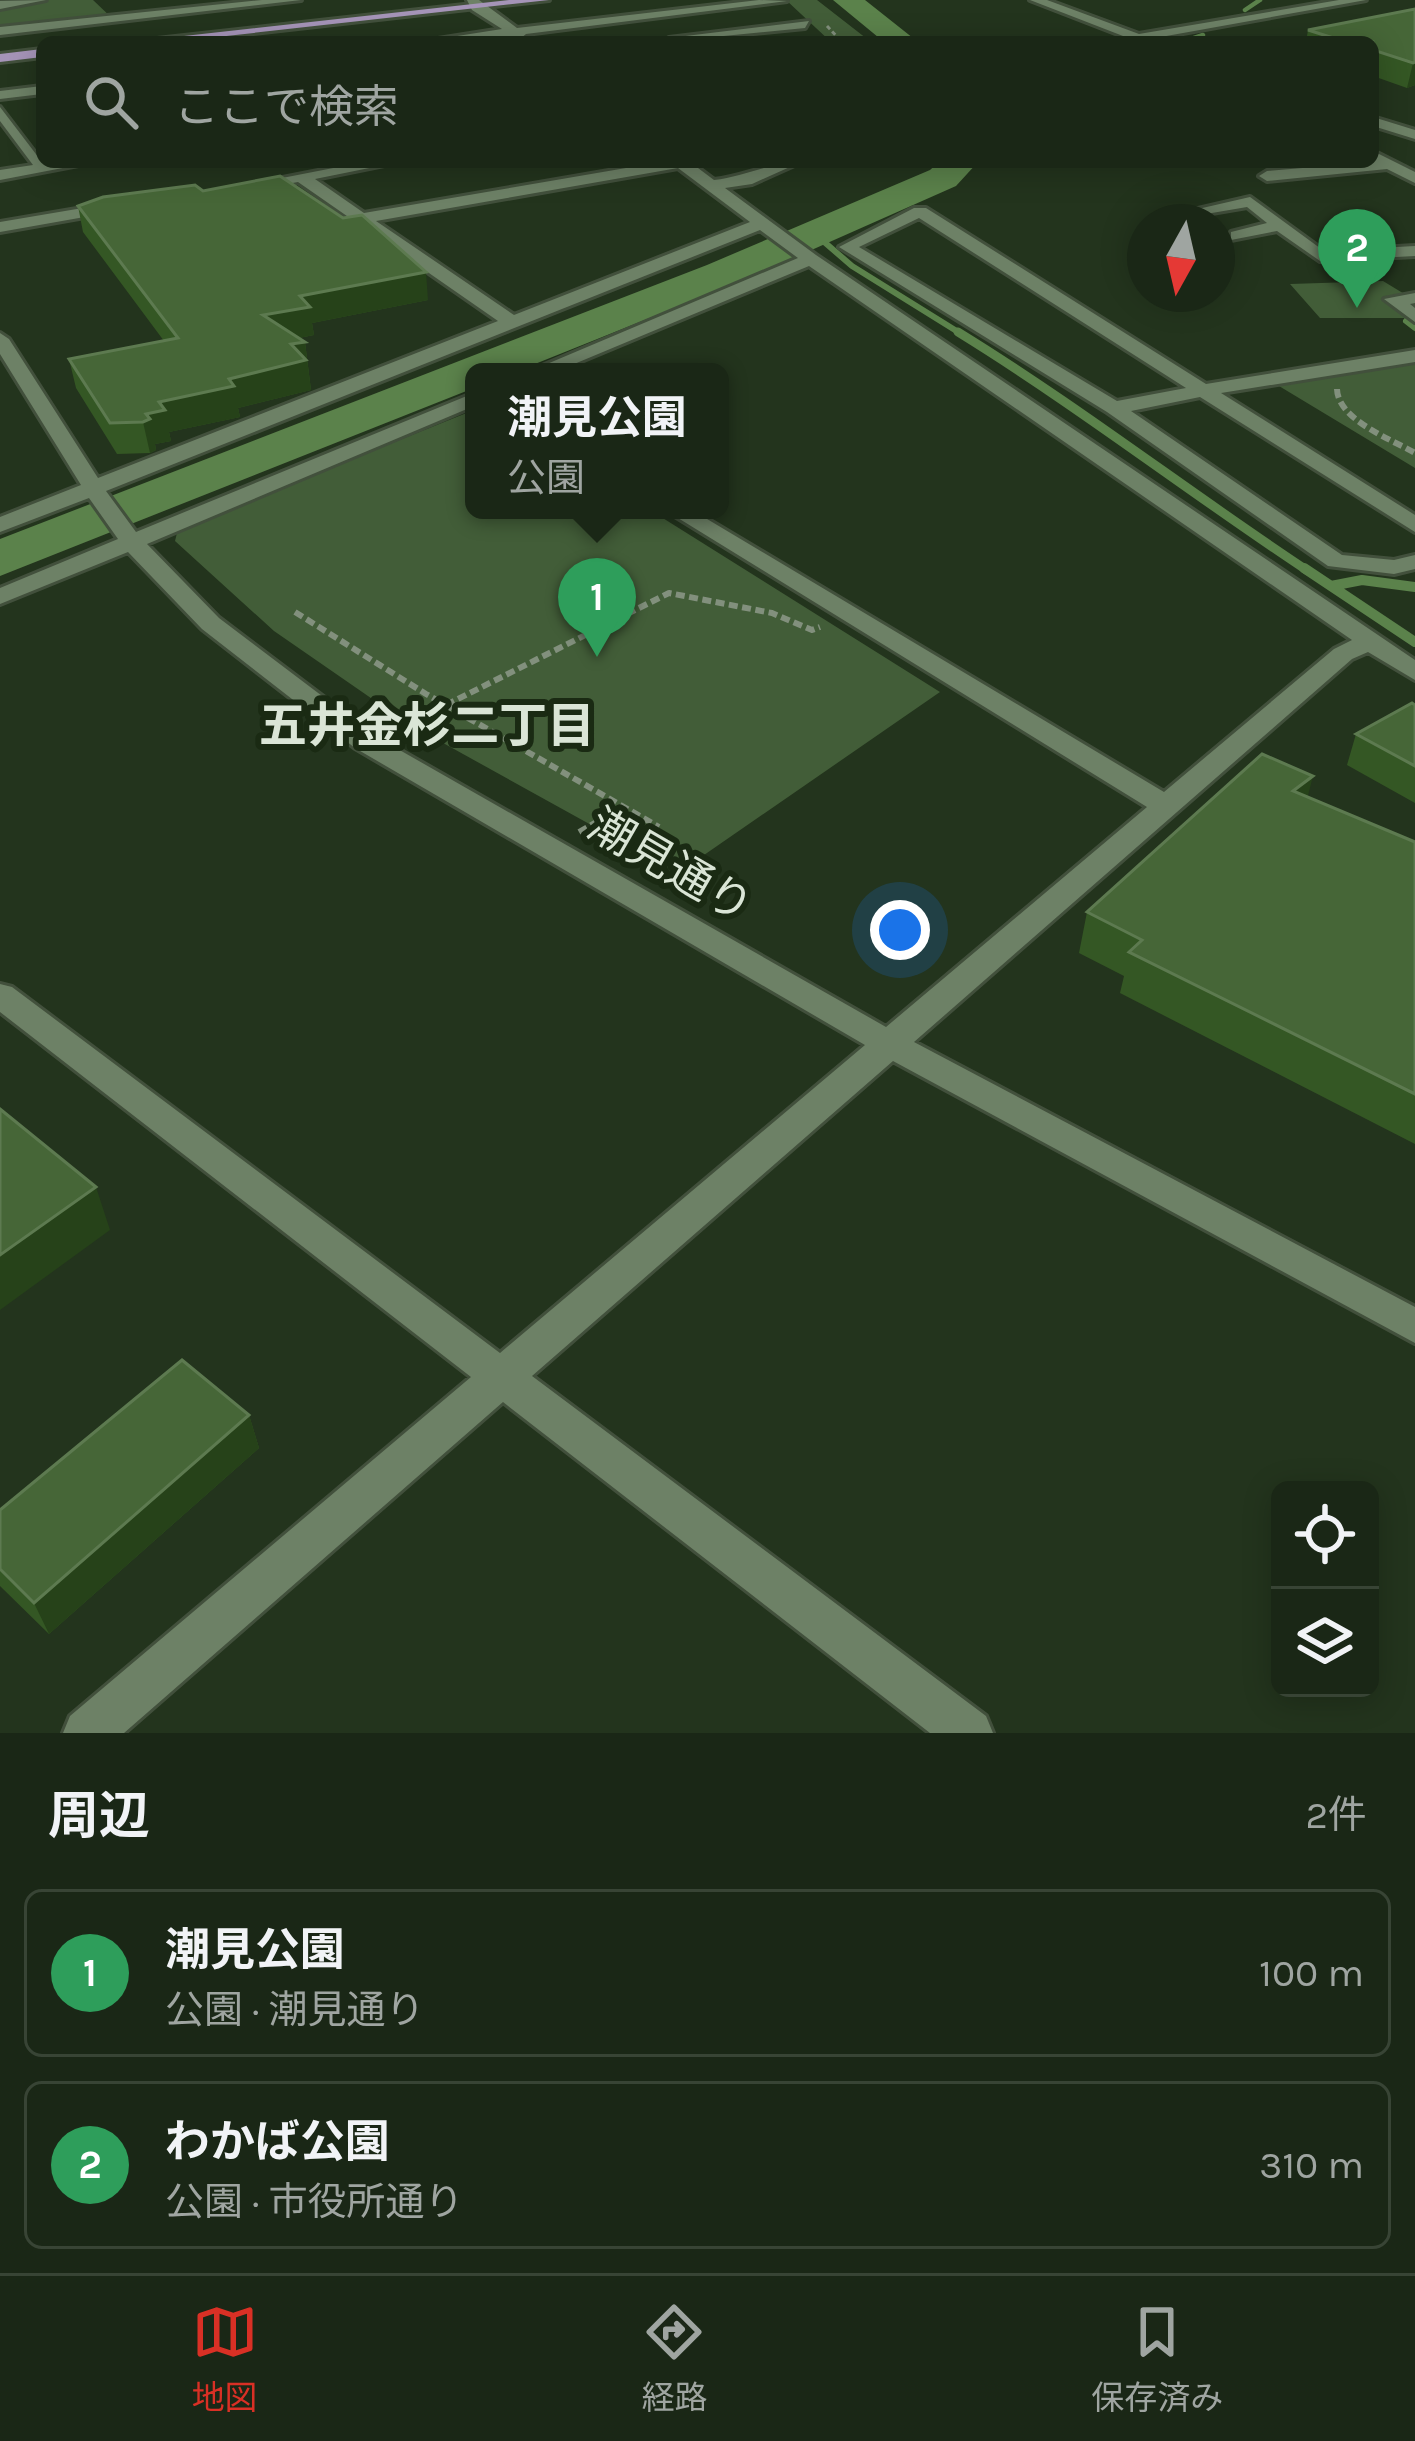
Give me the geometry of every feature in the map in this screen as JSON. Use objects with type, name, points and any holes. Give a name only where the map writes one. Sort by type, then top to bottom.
[{"type":"main road","points":[[191,36],[543,0]]},
{"type":"main road","points":[[0,58],[36,54]]},
{"type":"street","points":[[0,5],[40,0]]},
{"type":"street","points":[[93,0],[131,36]]},
{"type":"street","points":[[0,31],[295,0]]},
{"type":"street","points":[[474,36],[780,0],[809,28],[729,36]]},
{"type":"street","points":[[1036,0],[1134,36]]},
{"type":"street","points":[[1275,0],[1288,11]]},
{"type":"street","points":[[1165,36],[1360,0]]},
{"type":"street","points":[[474,4],[521,36]]},
{"type":"street","points":[[0,95],[36,91]]},
{"type":"street","points":[[0,111],[36,160]]},
{"type":"street","points":[[1379,123],[1415,135]]},
{"type":"street","points":[[1381,159],[1415,178]]},
{"type":"street","points":[[0,175],[49,168]]},
{"type":"street","points":[[231,188],[355,168]]},
{"type":"street","points":[[360,219],[646,168]]},
{"type":"street","points":[[688,168],[811,259],[1415,672]]},
{"type":"street","points":[[711,185],[747,181],[778,168]]},
{"type":"street","points":[[1267,176],[1321,168]]},
{"type":"street","points":[[301,177],[510,321]]},
{"type":"street","points":[[1235,204],[1250,202],[1314,251],[1415,248]]},
{"type":"street","points":[[0,226],[139,204]]},
{"type":"street","points":[[1415,525],[920,212],[847,247],[1114,408],[1336,561],[1394,567],[1415,562]]},
{"type":"street","points":[[0,525],[763,224]]},
{"type":"street","points":[[1237,236],[1280,225]]},
{"type":"street","points":[[560,363],[811,259]]},
{"type":"street","points":[[1415,298],[1393,298],[1415,317]]},
{"type":"street","name":"潮見通り","points":[[0,339],[133,542],[214,625],[365,742],[890,1044],[1415,1326]]},
{"type":"street","points":[[950,352],[1006,344]]},
{"type":"street","points":[[1114,408],[1415,356]]},
{"type":"street","points":[[0,597],[465,402]]},
{"type":"street","points":[[691,519],[1166,806]]},
{"type":"street","points":[[87,1733],[1343,654],[1370,640]]},
{"type":"street","points":[[0,995],[498,1379],[969,1733]]},
{"type":"path","points":[[1339,383],[1337,399],[1348,412],[1415,453]]},
{"type":"path","points":[[446,705],[669,593],[772,614],[812,630],[851,613]]},
{"type":"path","points":[[295,612],[659,827]]},
{"type":"path","points":[[552,848],[625,806]]},
{"type":"green space","points":[[93,0],[114,20],[0,31],[0,5]]},
{"type":"green space","points":[[786,0],[817,0],[863,36],[825,36]]},
{"type":"green space","points":[[1383,281],[1411,298],[1395,299],[1415,318],[1320,318],[1290,284]]},
{"type":"green space","points":[[1415,362],[1415,468],[1274,383]]},
{"type":"green space","points":[[465,414],[465,519],[664,519],[940,692],[678,873],[407,723],[274,631],[175,541],[178,529]]},
{"type":"building","points":[[1415,9],[1415,62],[1379,52],[1379,36],[1327,36],[1308,30]]},
{"type":"building","points":[[280,176],[343,218],[362,215],[426,272],[300,296],[310,307],[263,315],[305,342],[291,344],[306,360],[229,379],[234,386],[159,402],[165,410],[146,414],[150,419],[143,422],[110,423],[69,359],[178,338],[78,206],[103,197],[195,185],[203,191]]},
{"type":"building","points":[[1412,703],[1415,766],[1356,734]]},
{"type":"building","points":[[1262,754],[1313,776],[1293,791],[1415,842],[1415,1094],[1129,952],[1142,940],[1087,912]]},
{"type":"building","points":[[0,1109],[96,1187],[0,1255]]},
{"type":"building","points":[[182,1360],[249,1415],[34,1603],[0,1569],[0,1510]]},
{"type":"waterway","points":[[847,0],[895,36]]},
{"type":"waterway","points":[[1245,10],[1260,0]]},
{"type":"waterway","points":[[497,363],[722,274],[943,178],[954,168]]},
{"type":"waterway","points":[[815,234],[852,266],[963,335]]},
{"type":"waterway","points":[[1406,321],[1415,328]]},
{"type":"waterway","points":[[958,332],[1308,571]]},
{"type":"waterway","points":[[0,559],[465,375]]},
{"type":"waterway","points":[[1304,568],[1331,586]]},
{"type":"waterway","points":[[1331,586],[1362,580],[1415,587]]},
{"type":"waterway","points":[[1331,586],[1415,642]]},
{"type":"place","name":"わかば公園","points":[[1357,308]]},
{"type":"place","name":"潮見公園","points":[[597,657]]},
{"type":"district","name":"五井金杉二丁目","points":[[427,725]]}]
